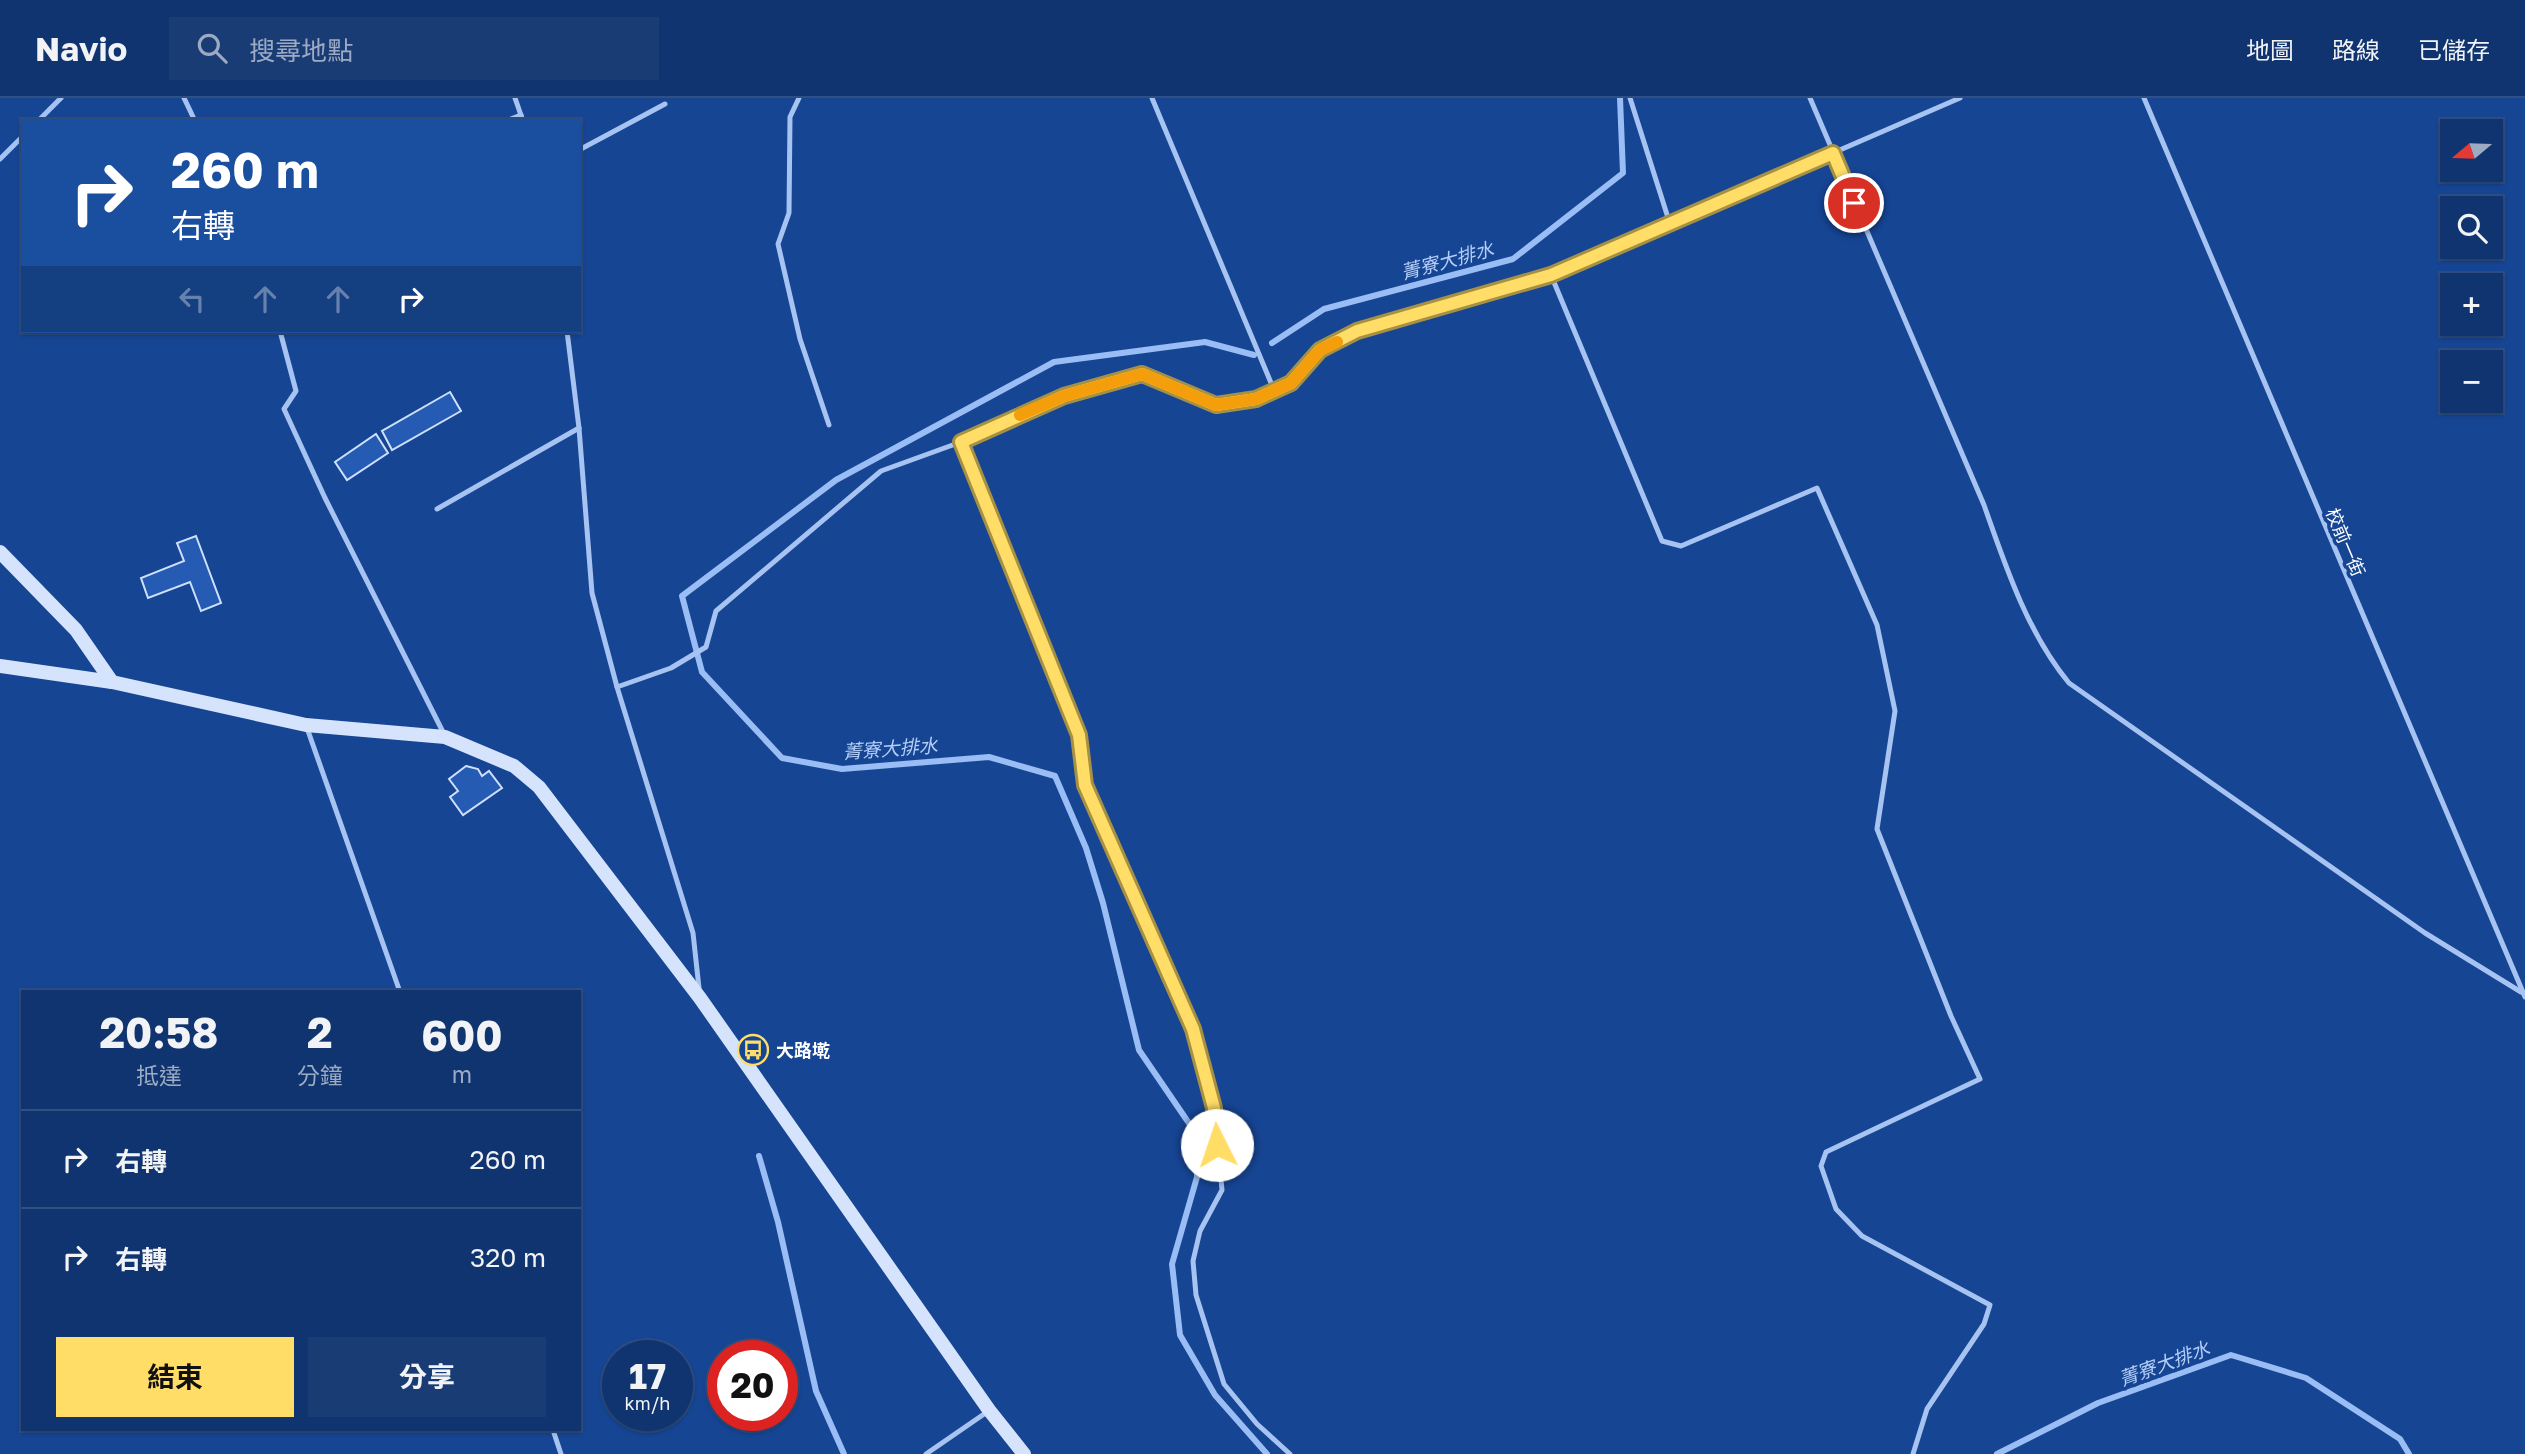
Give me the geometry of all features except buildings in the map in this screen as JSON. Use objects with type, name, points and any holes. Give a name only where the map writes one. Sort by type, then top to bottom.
[{"type":"street","points":[[0,552],[76,630],[112,682]]},
{"type":"street","points":[[0,666],[112,682],[306,725],[445,737],[514,766],[539,787],[700,999],[989,1410],[1024,1454]]},
{"type":"lane","points":[[40,119],[61,98]]},
{"type":"lane","points":[[184,98],[194,119]]},
{"type":"lane","points":[[515,98],[522,118]]},
{"type":"lane","points":[[799,98],[790,117],[789,213],[778,244],[800,339],[829,425]]},
{"type":"lane","points":[[1152,98],[1274,390]]},
{"type":"lane","points":[[1630,98],[1670,224]]},
{"type":"lane","points":[[1810,98],[1984,505],[2004,563],[2052,663],[2069,683],[2403,918],[2523,994]]},
{"type":"lane","points":[[617,687],[671,668],[706,647],[716,611],[881,471],[961,442],[1064,396],[1142,374],[1216,405],[1256,399],[1291,383],[1320,350],[1357,331],[1551,275],[1960,98]]},
{"type":"lane","name":"校前一街","points":[[2144,98],[2523,994]]},
{"type":"lane","points":[[581,149],[665,104]]},
{"type":"lane","points":[[0,159],[21,138]]},
{"type":"lane","points":[[1551,275],[1662,541],[1681,546],[1817,488],[1877,625],[1895,711],[1877,829],[1951,1016],[1980,1079],[1826,1152],[1821,1166],[1836,1209],[1862,1236],[1990,1305],[1984,1324],[1927,1409],[1913,1454]]},
{"type":"lane","points":[[281,333],[296,391],[284,409],[325,498],[445,737]]},
{"type":"lane","points":[[567,333],[579,428],[592,593],[617,687],[693,933],[700,999]]},
{"type":"lane","points":[[437,509],[579,428]]},
{"type":"lane","points":[[961,442],[1079,735],[1085,785],[1193,1029],[1214,1108],[1222,1190],[1200,1231],[1193,1261],[1196,1296],[1224,1384],[1257,1423],[1290,1454]]},
{"type":"lane","points":[[306,725],[399,990]]},
{"type":"lane","points":[[926,1454],[989,1410]]},
{"type":"lane","points":[[553,1431],[561,1454]]},
{"type":"waterway","name":"菁寮大排水","points":[[1272,343],[1324,309],[1513,259],[1623,173],[1620,98]]},
{"type":"waterway","name":"菁寮大排水","points":[[1254,355],[1205,342],[1054,362],[836,480],[682,596],[702,672],[782,758],[842,769],[989,757],[1055,776],[1086,848],[1103,903],[1139,1050],[1197,1135],[1197,1177],[1172,1264],[1180,1335],[1215,1395],[1267,1454]]},
{"type":"waterway","points":[[759,1156],[778,1222],[816,1391],[844,1454]]},
{"type":"waterway","name":"菁寮大排水","points":[[1997,1454],[2098,1403],[2231,1355],[2306,1378],[2400,1439],[2409,1454]]},
{"type":"slow traffic","points":[[1020,415],[1064,396],[1142,374],[1216,405],[1256,399],[1291,383],[1320,350],[1337,342]]},
{"type":"place","name":"大路墘","points":[[753,1050]]},
{"type":"route","points":[[1217,1145],[1214,1108],[1193,1029],[1085,785],[1079,735],[961,442],[1064,396],[1142,374],[1216,405],[1256,399],[1291,383],[1320,350],[1357,331],[1551,275],[1833,153],[1854,203]]}]
